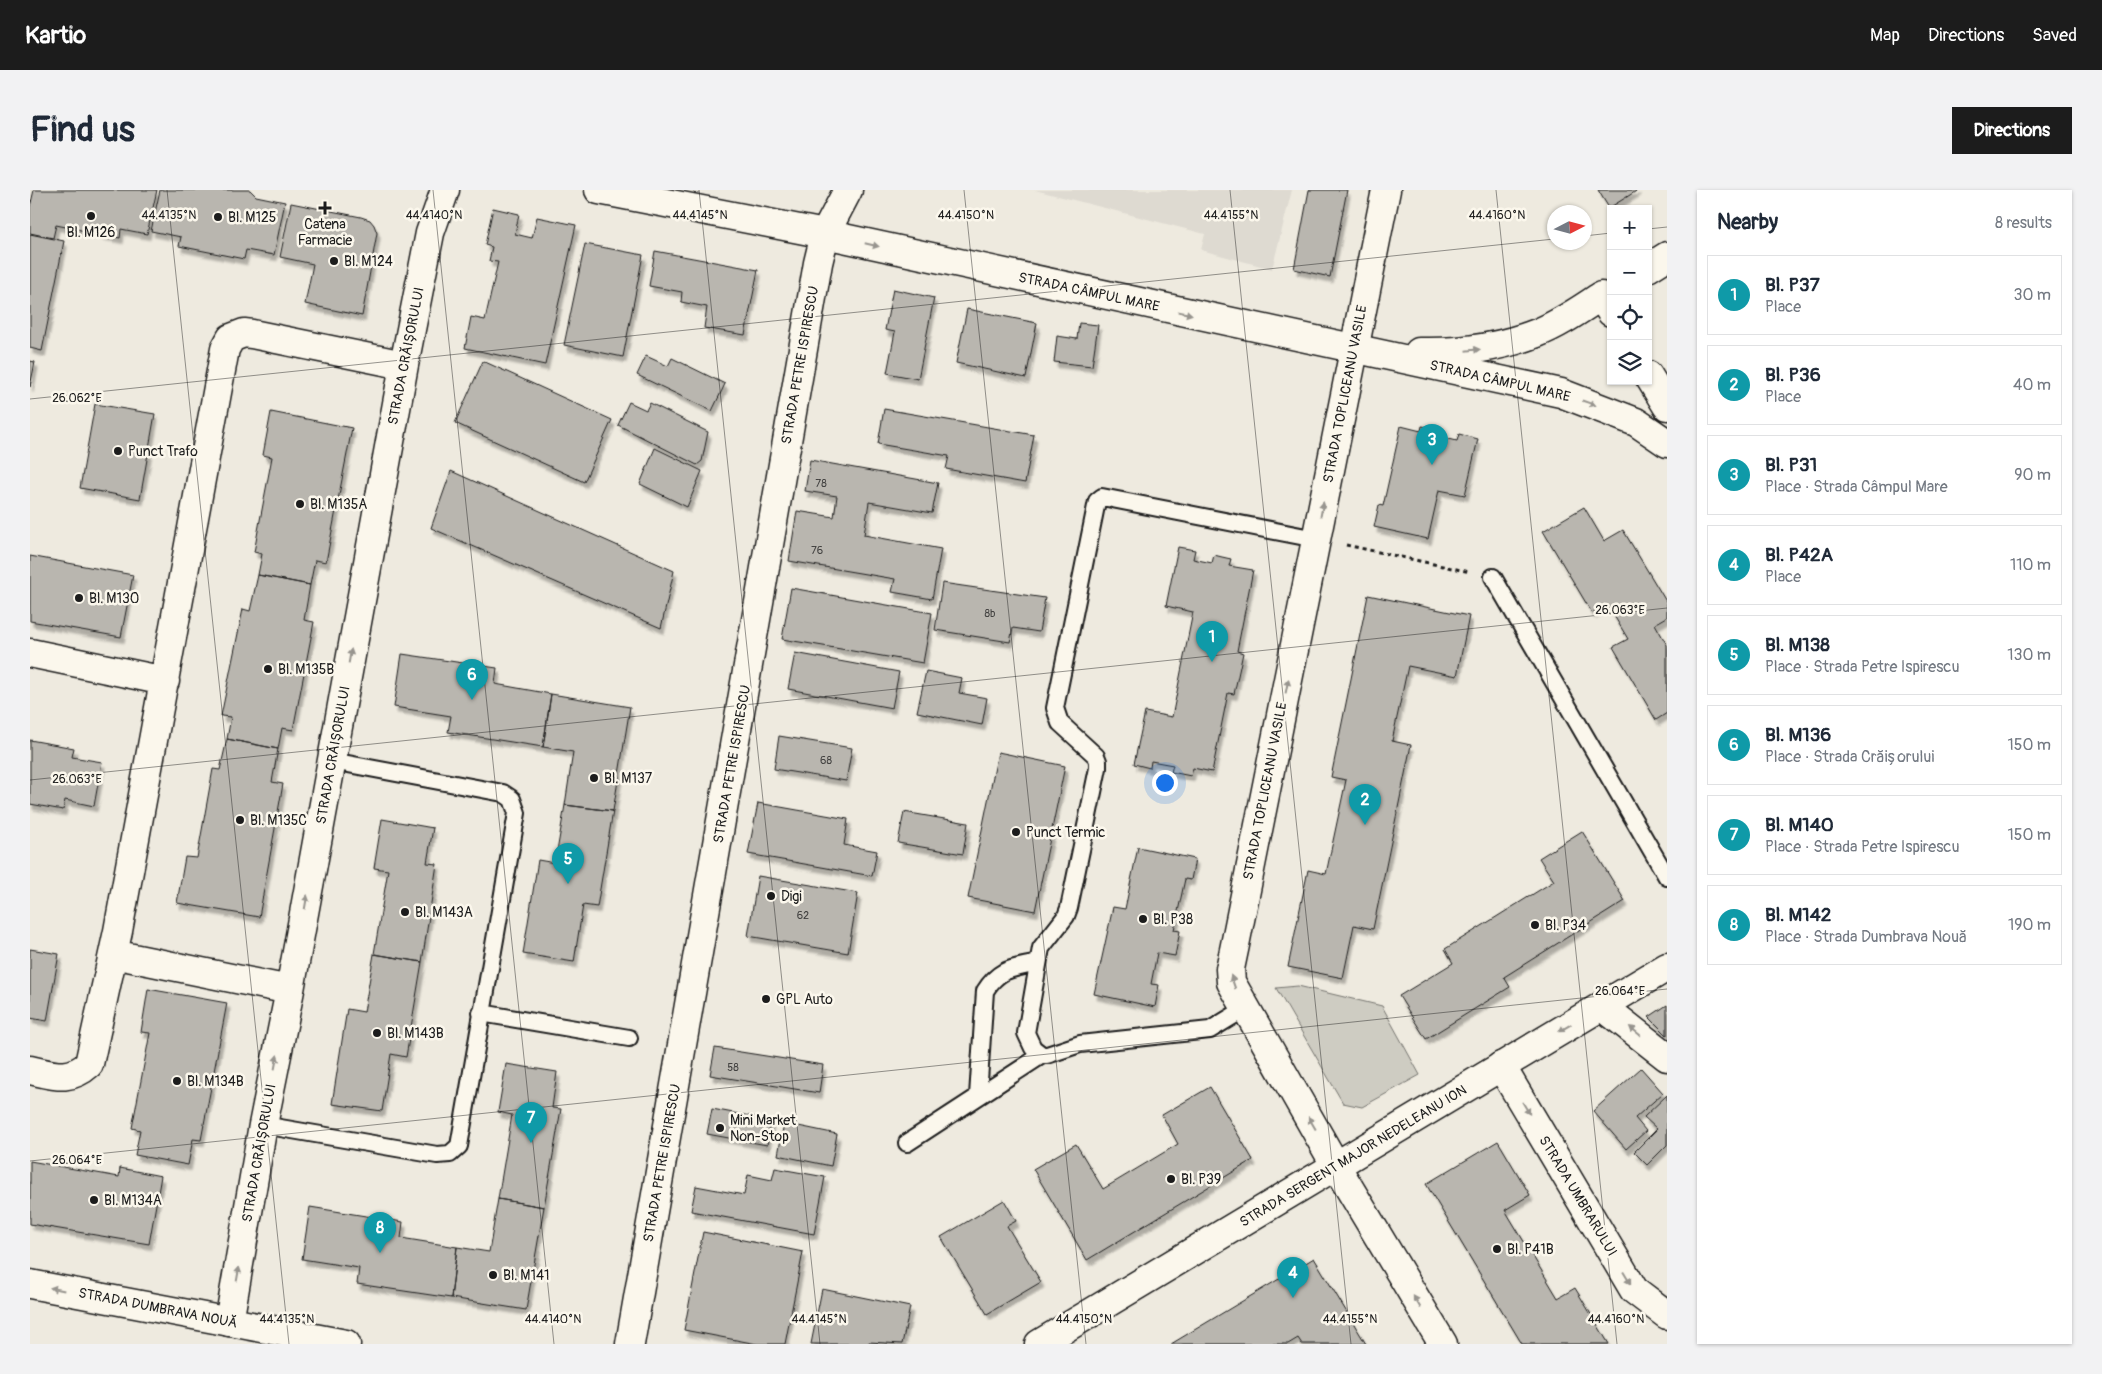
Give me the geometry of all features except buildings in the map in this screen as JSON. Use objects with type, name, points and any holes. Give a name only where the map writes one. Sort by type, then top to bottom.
[{"type":"street","name":"STRADA CRĂIȘORULUI","points":[[229,1322],[263,1125],[290,990],[404,365],[430,233],[445,190]]},
{"type":"street","name":"STRADA CÂMPUL MARE","points":[[599,190],[824,234],[1354,350],[1561,393],[1636,422],[1667,443]]},
{"type":"street","name":"STRADA PETRE ISPIRESCU","points":[[630,1344],[791,413],[824,234],[848,190]]},
{"type":"street","name":"STRADA TOPLICEANU VASILE","points":[[1386,190],[1230,968],[1231,982],[1336,1166],[1442,1344]]},
{"type":"street","points":[[1652,265],[1667,256]]},
{"type":"street","name":"STRADA CÂMPUL MARE","points":[[1354,350],[1425,352],[1482,349],[1538,333],[1607,300]]},
{"type":"street","points":[[30,1070],[63,1077],[79,1072],[89,1064],[113,954],[165,681],[225,349],[231,338],[244,333],[404,365]]},
{"type":"street","points":[[1652,382],[1667,406]]},
{"type":"street","points":[[30,653],[165,681]]},
{"type":"street","points":[[113,954],[290,990]]},
{"type":"street","name":"STRADA SERGENT MAJOR NEDELEANU ION","points":[[1055,1340],[1336,1166],[1667,967]]},
{"type":"street","points":[[1602,1006],[1667,1057]]},
{"type":"street","name":"STRADA UMBRARULUI","points":[[1501,1066],[1634,1290],[1667,1315]]},
{"type":"street","name":"STRADA DUMBRAVA NOUĂ","points":[[30,1284],[346,1344]]},
{"type":"lane","points":[[1042,1054],[1033,1048],[1026,1033],[1038,963],[1043,944],[1062,922],[1069,908],[1098,768],[1096,756],[1060,723],[1055,708],[1096,501],[1102,497],[1109,497],[1316,539]]},
{"type":"lane","points":[[1493,577],[1667,877]]},
{"type":"lane","points":[[263,1125],[437,1155],[450,1154],[459,1146],[517,813],[512,799],[503,793],[332,761]]},
{"type":"lane","points":[[978,1096],[985,991],[994,978],[1006,970],[1038,963]]},
{"type":"lane","points":[[907,1143],[1042,1054],[1054,1054],[1080,1044],[1210,1030],[1246,1008]]},
{"type":"lane","points":[[481,1012],[630,1038]]},
{"type":"path","points":[[1316,539],[1493,577]]},
{"type":"shaded area","points":[[1035,190],[1292,190],[1272,269],[1201,250],[1205,234]]},
{"type":"shaded area","points":[[1298,986],[1382,1006],[1420,1075],[1362,1107],[1343,1103],[1276,988]]},
{"type":"place","name":"Catena Farmacie","points":[[325,208]]},
{"type":"place","name":"Bl. M126","points":[[91,216]]},
{"type":"place","name":"Bl. M125","points":[[218,217]]},
{"type":"place","name":"Bl. M124","points":[[334,261]]},
{"type":"place","name":"Punct Trafo","points":[[118,451]]},
{"type":"place","name":"Bl. P31","points":[[1432,465]]},
{"type":"place","name":"Bl. M135A","points":[[300,504]]},
{"type":"place","name":"Bl. M130","points":[[79,598]]},
{"type":"place","name":"Bl. P37","points":[[1212,662]]},
{"type":"place","name":"Bl. M135B","points":[[268,669]]},
{"type":"place","name":"Bl. M136","points":[[472,700]]},
{"type":"place","name":"Bl. M137","points":[[594,778]]},
{"type":"place","name":"Bl. M135C","points":[[240,820]]},
{"type":"place","name":"Bl. P36","points":[[1365,825]]},
{"type":"place","name":"Punct Termic","points":[[1016,832]]},
{"type":"place","name":"Bl. M138","points":[[568,884]]},
{"type":"place","name":"Digi","points":[[771,896]]},
{"type":"place","name":"Bl. M143A","points":[[405,912]]},
{"type":"place","name":"Bl. P38","points":[[1143,919]]},
{"type":"place","name":"Bl. P34","points":[[1535,925]]},
{"type":"place","name":"GPL Auto","points":[[766,999]]},
{"type":"place","name":"Bl. M143B","points":[[377,1033]]},
{"type":"place","name":"Bl. M134B","points":[[177,1081]]},
{"type":"place","name":"Mini Market Non-Stop","points":[[720,1128]]},
{"type":"place","name":"Bl. M140","points":[[531,1143]]},
{"type":"place","name":"Bl. P39","points":[[1171,1179]]},
{"type":"place","name":"Bl. M134A","points":[[94,1200]]},
{"type":"place","name":"Bl. P41B","points":[[1497,1249]]},
{"type":"place","name":"Bl. M142","points":[[380,1253]]},
{"type":"place","name":"Bl. M141","points":[[493,1275]]},
{"type":"place","name":"Bl. P42A","points":[[1293,1298]]}]
